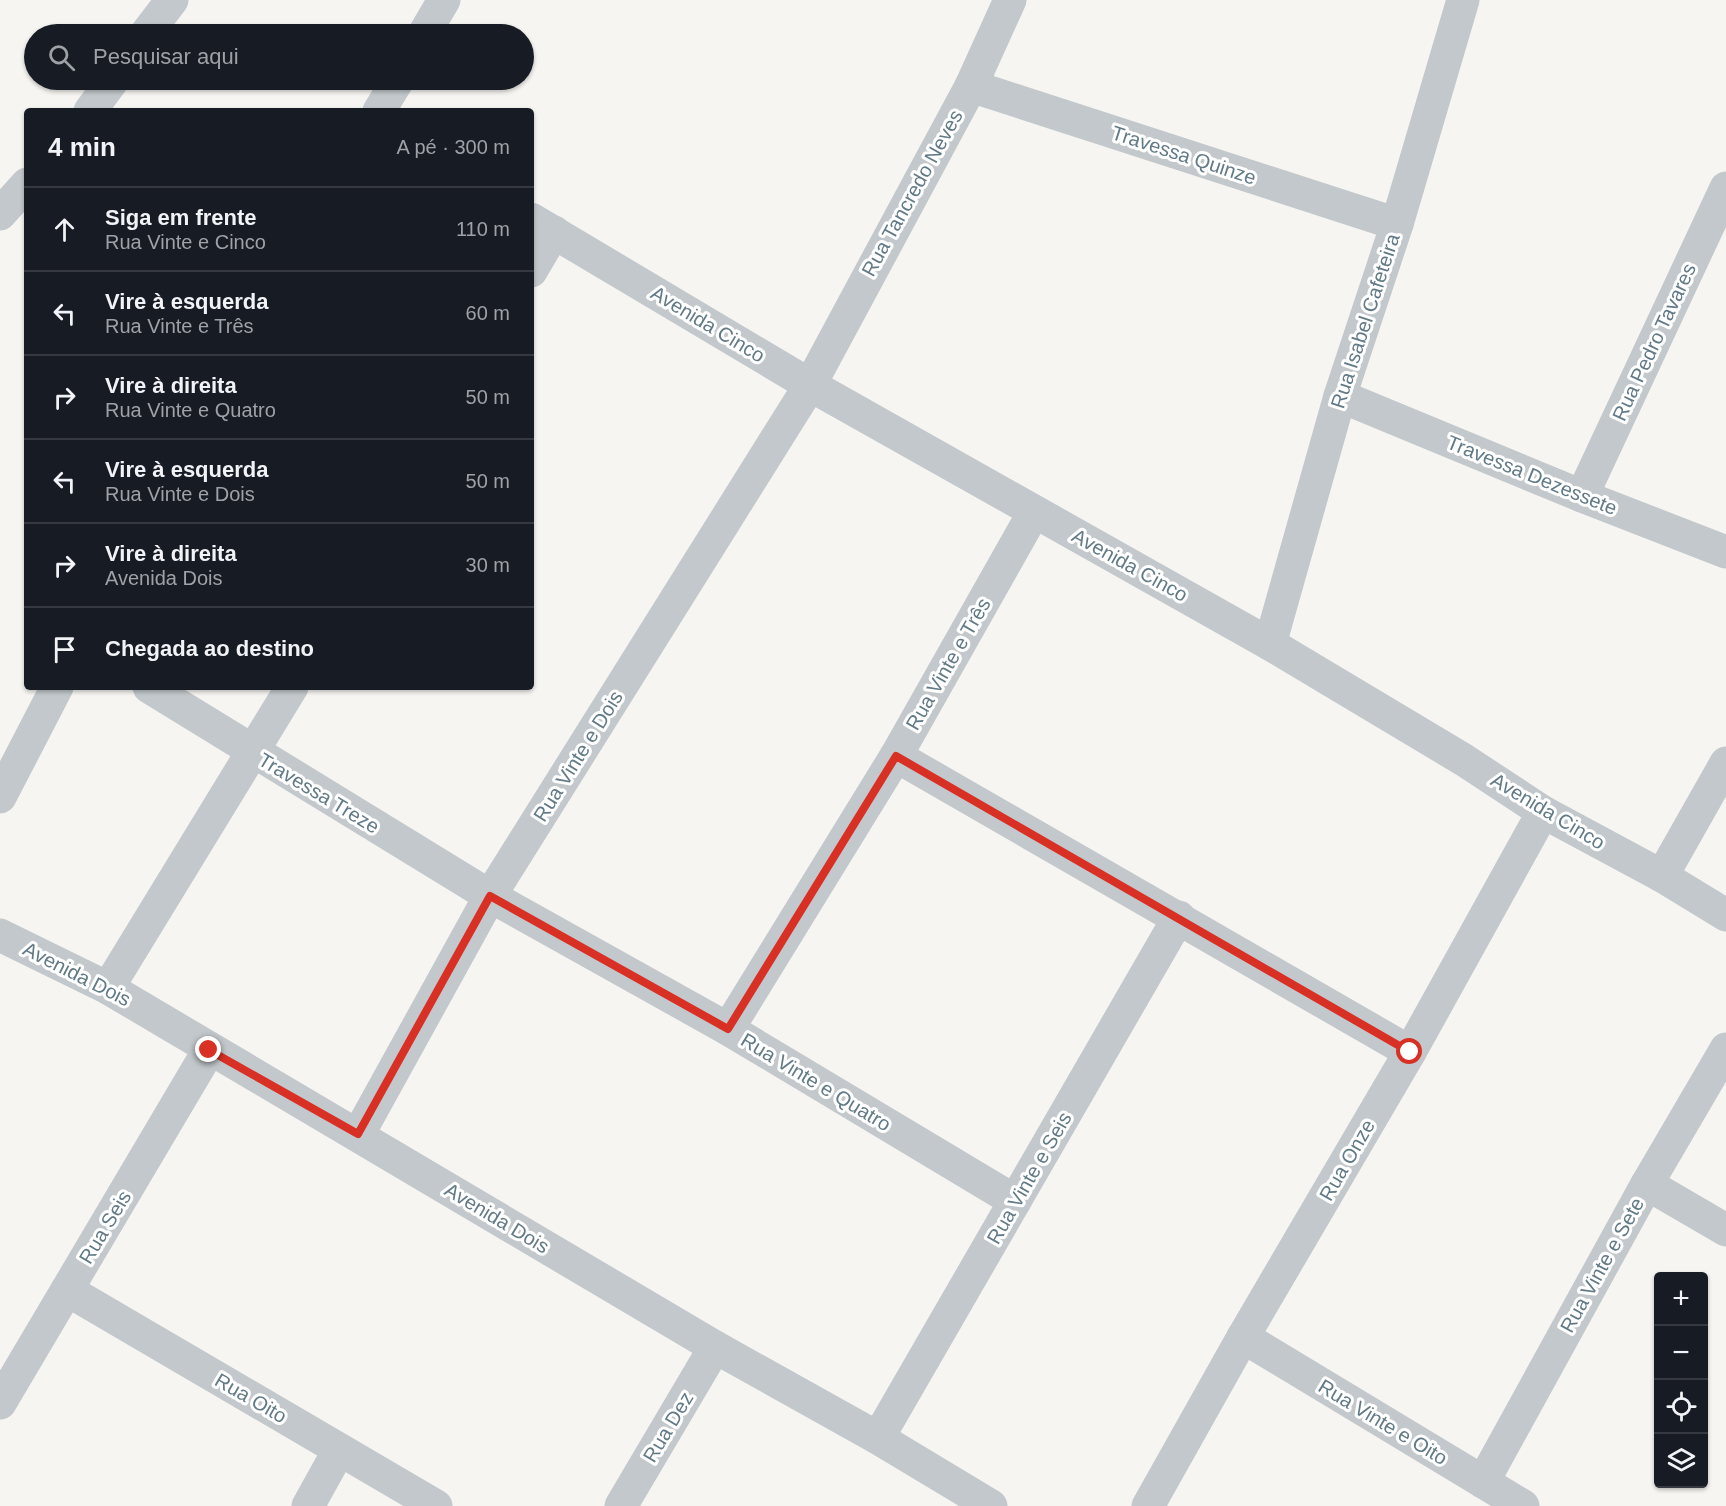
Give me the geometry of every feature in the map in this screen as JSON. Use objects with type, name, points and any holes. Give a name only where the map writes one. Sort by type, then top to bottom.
[{"type":"street","points":[[154,24],[172,0]]},
{"type":"street","points":[[430,24],[444,0]]},
{"type":"street","name":"Rua Tancredo Neves","points":[[810,385],[971,86],[1010,0]]},
{"type":"street","name":"Rua Isabel Cafeteira","points":[[1270,644],[1340,396],[1397,224],[1463,0]]},
{"type":"street","name":"Travessa Quinze","points":[[971,86],[1397,224]]},
{"type":"street","points":[[92,108],[106,90]]},
{"type":"street","points":[[381,108],[392,90]]},
{"type":"street","points":[[0,214],[24,187]]},
{"type":"street","name":"Rua Pedro Tavares","points":[[1582,496],[1726,188]]},
{"type":"street","points":[[534,258],[542,225]]},
{"type":"street","name":"Avenida Cinco","points":[[542,225],[810,385],[1270,644],[1464,760],[1543,812],[1662,876],[1726,915]]},
{"type":"street","name":"Rua Vinte e Dois","points":[[358,1134],[490,896],[810,385]]},
{"type":"street","name":"Travessa Dezessete","points":[[1340,396],[1582,496],[1726,552]]},
{"type":"street","name":"Rua Vinte e Três","points":[[728,1029],[896,756],[1034,512]]},
{"type":"street","points":[[0,797],[55,690]]},
{"type":"street","name":"Travessa Treze","points":[[154,690],[490,896]]},
{"type":"street","points":[[108,988],[254,753],[290,690]]},
{"type":"street","points":[[896,756],[1410,1052]]},
{"type":"street","points":[[1662,876],[1726,763]]},
{"type":"street","name":"Rua Onze","points":[[1148,1506],[1243,1337],[1410,1052],[1543,812]]},
{"type":"street","name":"Rua Vinte e Quatro","points":[[490,896],[728,1029],[1015,1202]]},
{"type":"street","name":"Rua Vinte e Seis","points":[[878,1438],[1179,917]]},
{"type":"street","name":"Avenida Dois","points":[[0,935],[108,988],[209,1050],[358,1134],[715,1347],[878,1438],[991,1506]]},
{"type":"street","name":"Rua Vinte e Sete","points":[[1483,1482],[1647,1184],[1726,1049]]},
{"type":"street","name":"Rua Seis","points":[[0,1403],[209,1050]]},
{"type":"street","points":[[1647,1184],[1726,1230]]},
{"type":"street","name":"Rua Oito","points":[[67,1290],[436,1506]]},
{"type":"street","name":"Rua Vinte e Oito","points":[[1243,1337],[1523,1506]]},
{"type":"street","name":"Rua Dez","points":[[621,1506],[715,1347]]},
{"type":"street","points":[[308,1506],[339,1450]]},
{"type":"route","points":[[209,1050],[358,1134],[490,896],[728,1029],[896,756],[1410,1052]]}]
